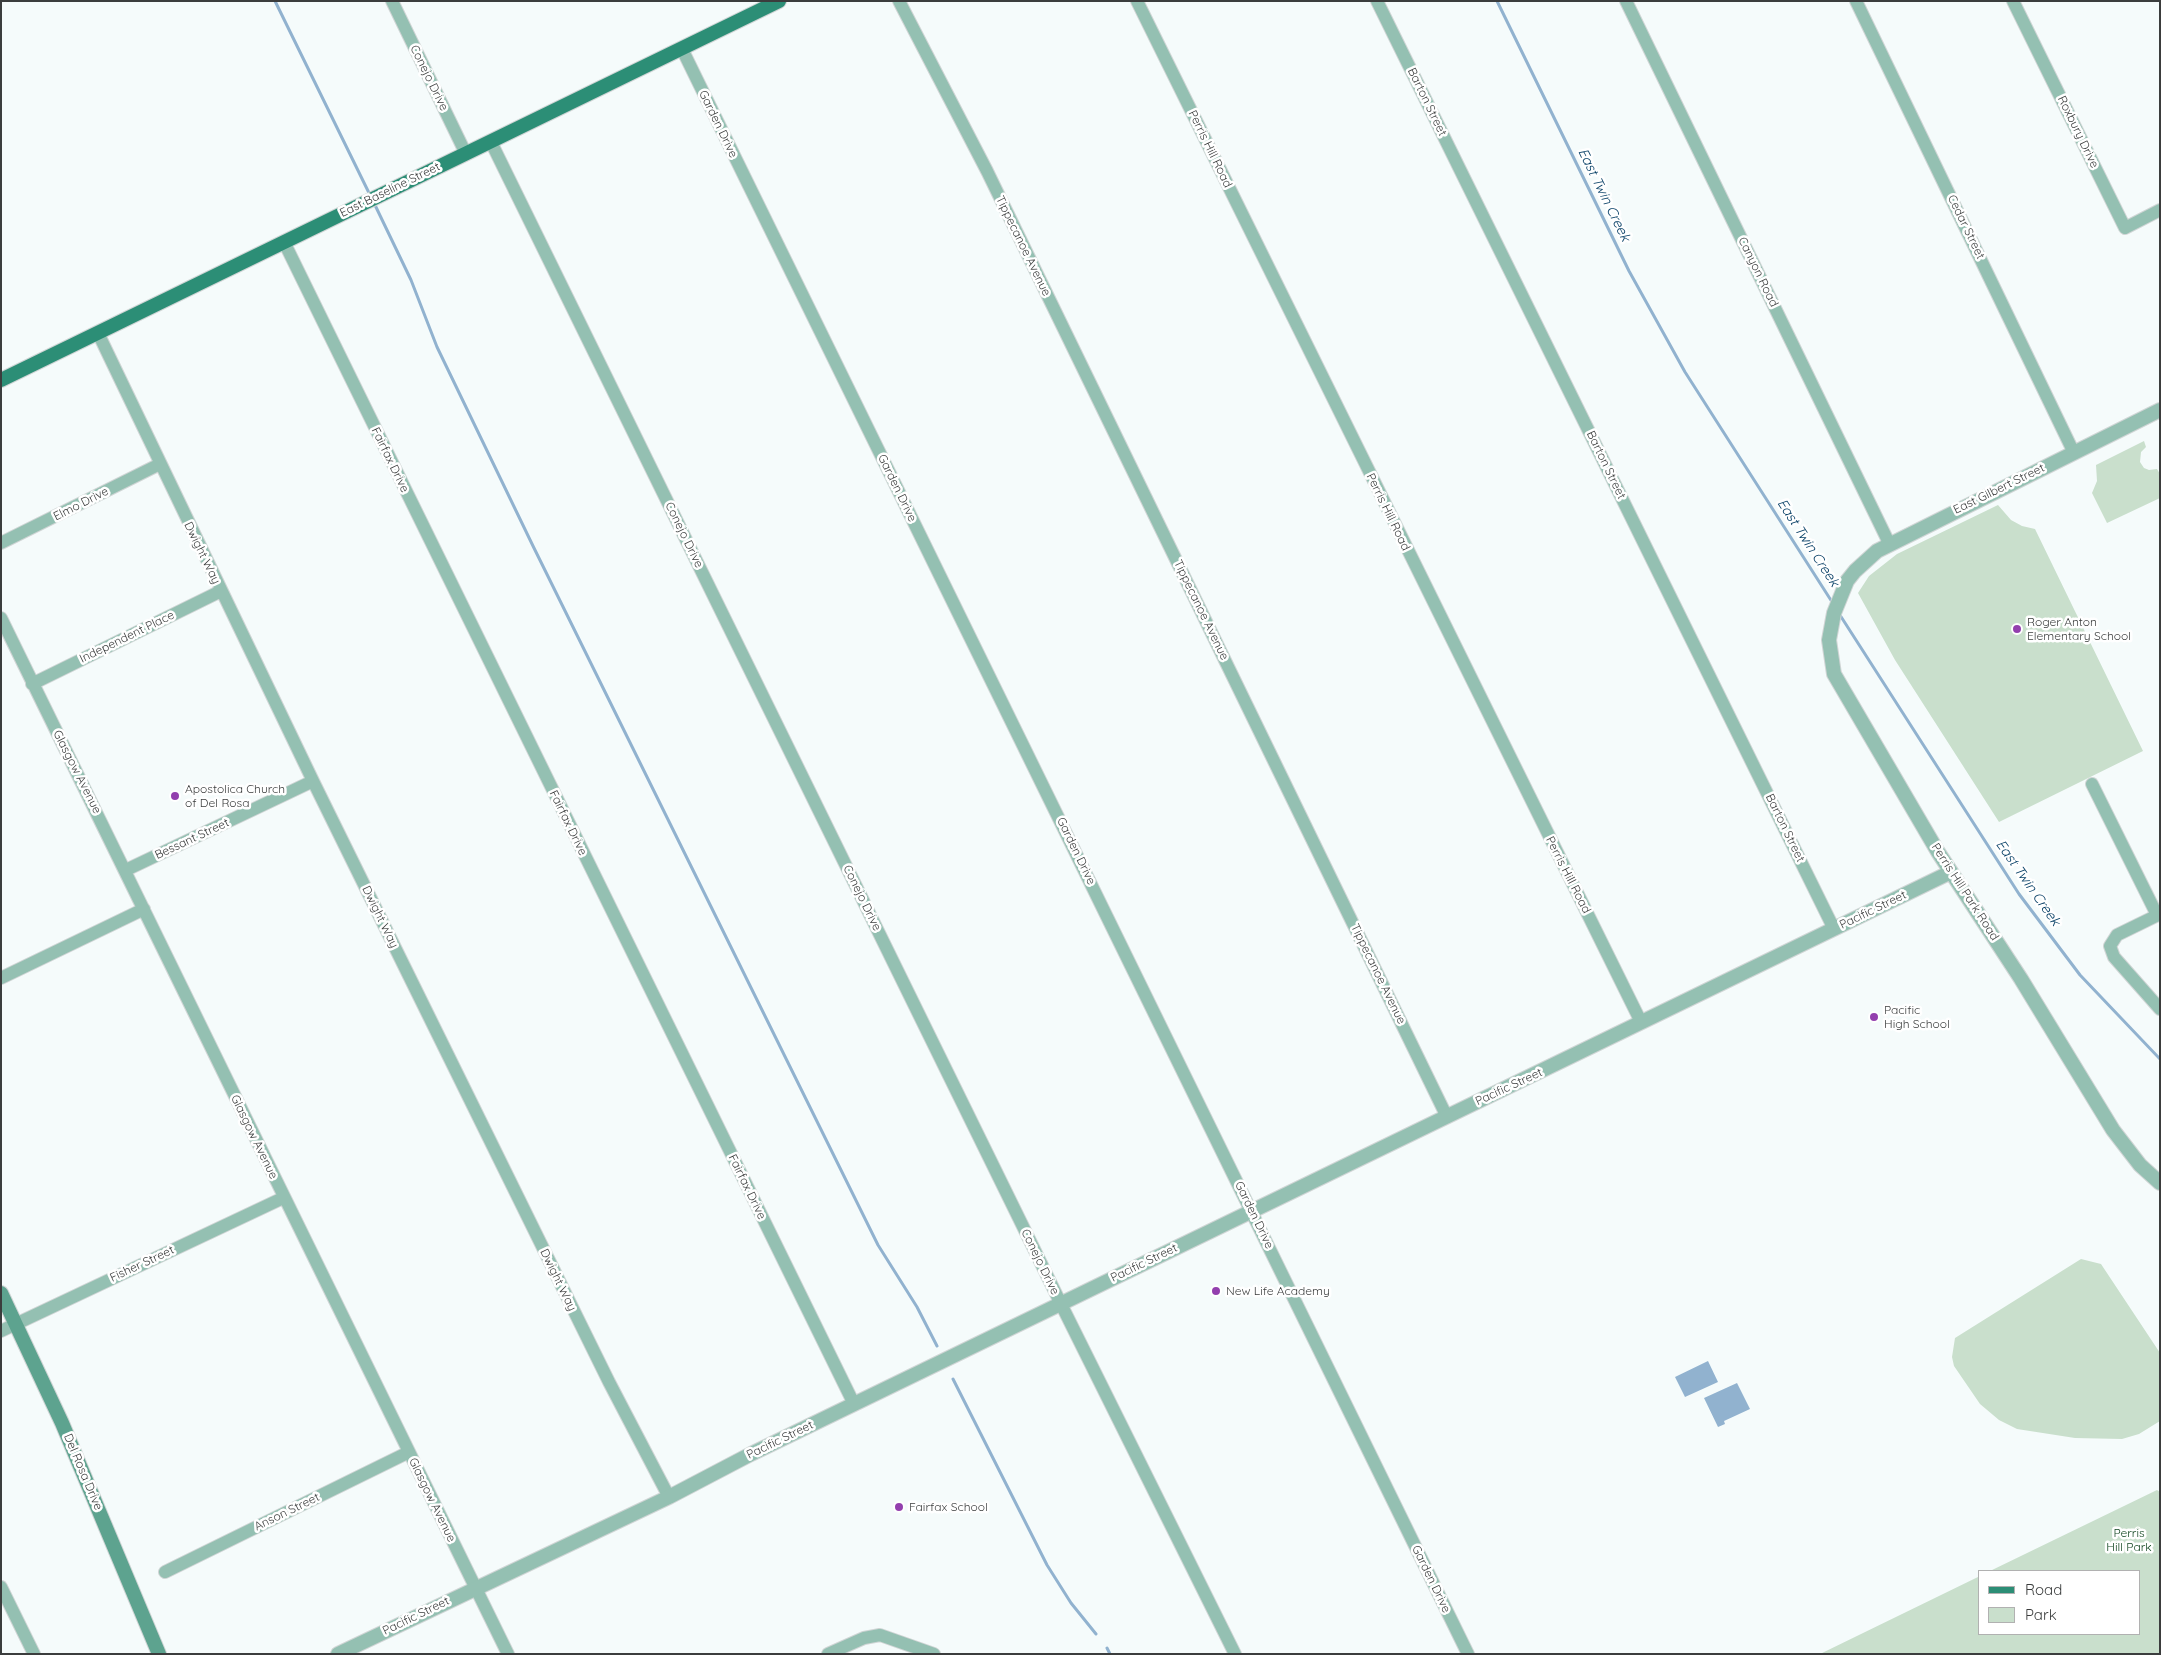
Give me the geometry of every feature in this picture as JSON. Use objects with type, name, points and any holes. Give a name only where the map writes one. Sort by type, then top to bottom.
[{"type":"main road","name":"East Baseline Street","points":[[1,380],[682,49],[757,6],[779,1]]},
{"type":"main road","name":"Del Rosa Drive","points":[[1,1293],[62,1423],[159,1654]]},
{"type":"street","name":"Conejo Drive","points":[[392,1],[466,154]]},
{"type":"street","name":"Tippecanoe Avenue","points":[[899,1],[951,105],[992,180],[1447,1117]]},
{"type":"street","name":"Perris Hill Road","points":[[1137,1],[1641,1022]]},
{"type":"street","name":"Barton Street","points":[[1377,1],[1834,929]]},
{"type":"street","name":"Canyon Road","points":[[1626,1],[1889,543]]},
{"type":"street","name":"Cedar Street","points":[[1856,1],[2074,453]]},
{"type":"street","name":"Roxbury Drive","points":[[2013,1],[2125,228],[2160,210]]},
{"type":"street","name":"Garden Drive","points":[[682,49],[1468,1654]]},
{"type":"street","name":"Conejo Drive","points":[[491,142],[1061,1304],[1235,1654]]},
{"type":"street","name":"Fairfax Drive","points":[[284,242],[854,1404]]},
{"type":"street","name":"Dwight Way","points":[[98,333],[313,781],[624,1414],[669,1497]]},
{"type":"street","name":"East Gilbert Street","points":[[1845,585],[1866,560],[1889,543],[2160,410]]},
{"type":"street","name":"Elmo Drive","points":[[1,543],[160,464]]},
{"type":"street","name":"Perris Hill Park Road","points":[[1845,585],[1834,613],[1829,640],[1834,674],[1951,872],[2021,978],[2113,1130],[2140,1164],[2160,1183]]},
{"type":"street","name":"Independent Place","points":[[32,684],[221,591]]},
{"type":"street","name":"Glasgow Avenue","points":[[1,618],[32,684],[126,870],[283,1198],[508,1654]]},
{"type":"street","name":"Bessant Street","points":[[126,870],[313,781]]},
{"type":"street","points":[[2092,784],[2158,914],[2117,935],[2110,946],[2114,957],[2160,1009]]},
{"type":"street","name":"Pacific Street","points":[[338,1654],[475,1587],[492,1582],[669,1497],[751,1454],[1951,872]]},
{"type":"street","points":[[1,978],[144,909]]},
{"type":"street","name":"Fisher Street","points":[[1,1331],[283,1198]]},
{"type":"street","name":"Anson Street","points":[[165,1572],[409,1452]]},
{"type":"street","points":[[1,1587],[34,1654]]},
{"type":"street","points":[[828,1654],[864,1638],[880,1635],[934,1654]]},
{"type":"green space","points":[[2144,441],[2146,447],[2141,452],[2140,462],[2144,468],[2149,470],[2157,469],[2160,474],[2160,498],[2107,523],[2092,493],[2097,481],[2096,465]]},
{"type":"green space","name":"Roger Anton Elementary School","points":[[1998,505],[2011,520],[2022,526],[2035,529],[2143,751],[1999,822],[1895,660],[1858,593],[1869,576],[1897,554]]},
{"type":"green space","points":[[2081,1259],[2101,1264],[2160,1353],[2160,1421],[2139,1434],[2122,1439],[2075,1438],[2017,1429],[1999,1420],[1980,1404],[1954,1366],[1952,1357],[1955,1338]]},
{"type":"green space","name":"Perris Hill Park","points":[[2157,1490],[2160,1492],[2160,1654],[1820,1654],[1978,1577],[1978,1635],[2141,1635],[2141,1570],[1992,1570]]},
{"type":"water","points":[[1708,1361],[1718,1382],[1685,1397],[1675,1377]]},
{"type":"water","points":[[1737,1383],[1750,1409],[1724,1421],[1725,1424],[1718,1427],[1704,1398]]},
{"type":"waterway","points":[[275,1],[370,195]]},
{"type":"waterway","name":"East Twin Creek","points":[[1497,1],[1629,271],[1685,372],[1834,605]]},
{"type":"waterway","points":[[374,203],[411,280],[437,347],[533,546],[878,1245],[917,1307],[937,1346]]},
{"type":"waterway","name":"East Twin Creek","points":[[1838,612],[2019,894],[2080,975],[2160,1059]]},
{"type":"waterway","points":[[953,1379],[1047,1565],[1071,1603],[1096,1634]]},
{"type":"waterway","points":[[1107,1648],[1110,1654]]},
{"type":"place","name":"Roger Anton Elementary School","points":[[2017,629]]},
{"type":"place","name":"Apostolica Church of Del Rosa","points":[[175,796]]},
{"type":"place","name":"Pacific High School","points":[[1874,1017]]},
{"type":"place","name":"New Life Academy","points":[[1216,1291]]},
{"type":"place","name":"Fairfax School","points":[[899,1507]]}]
